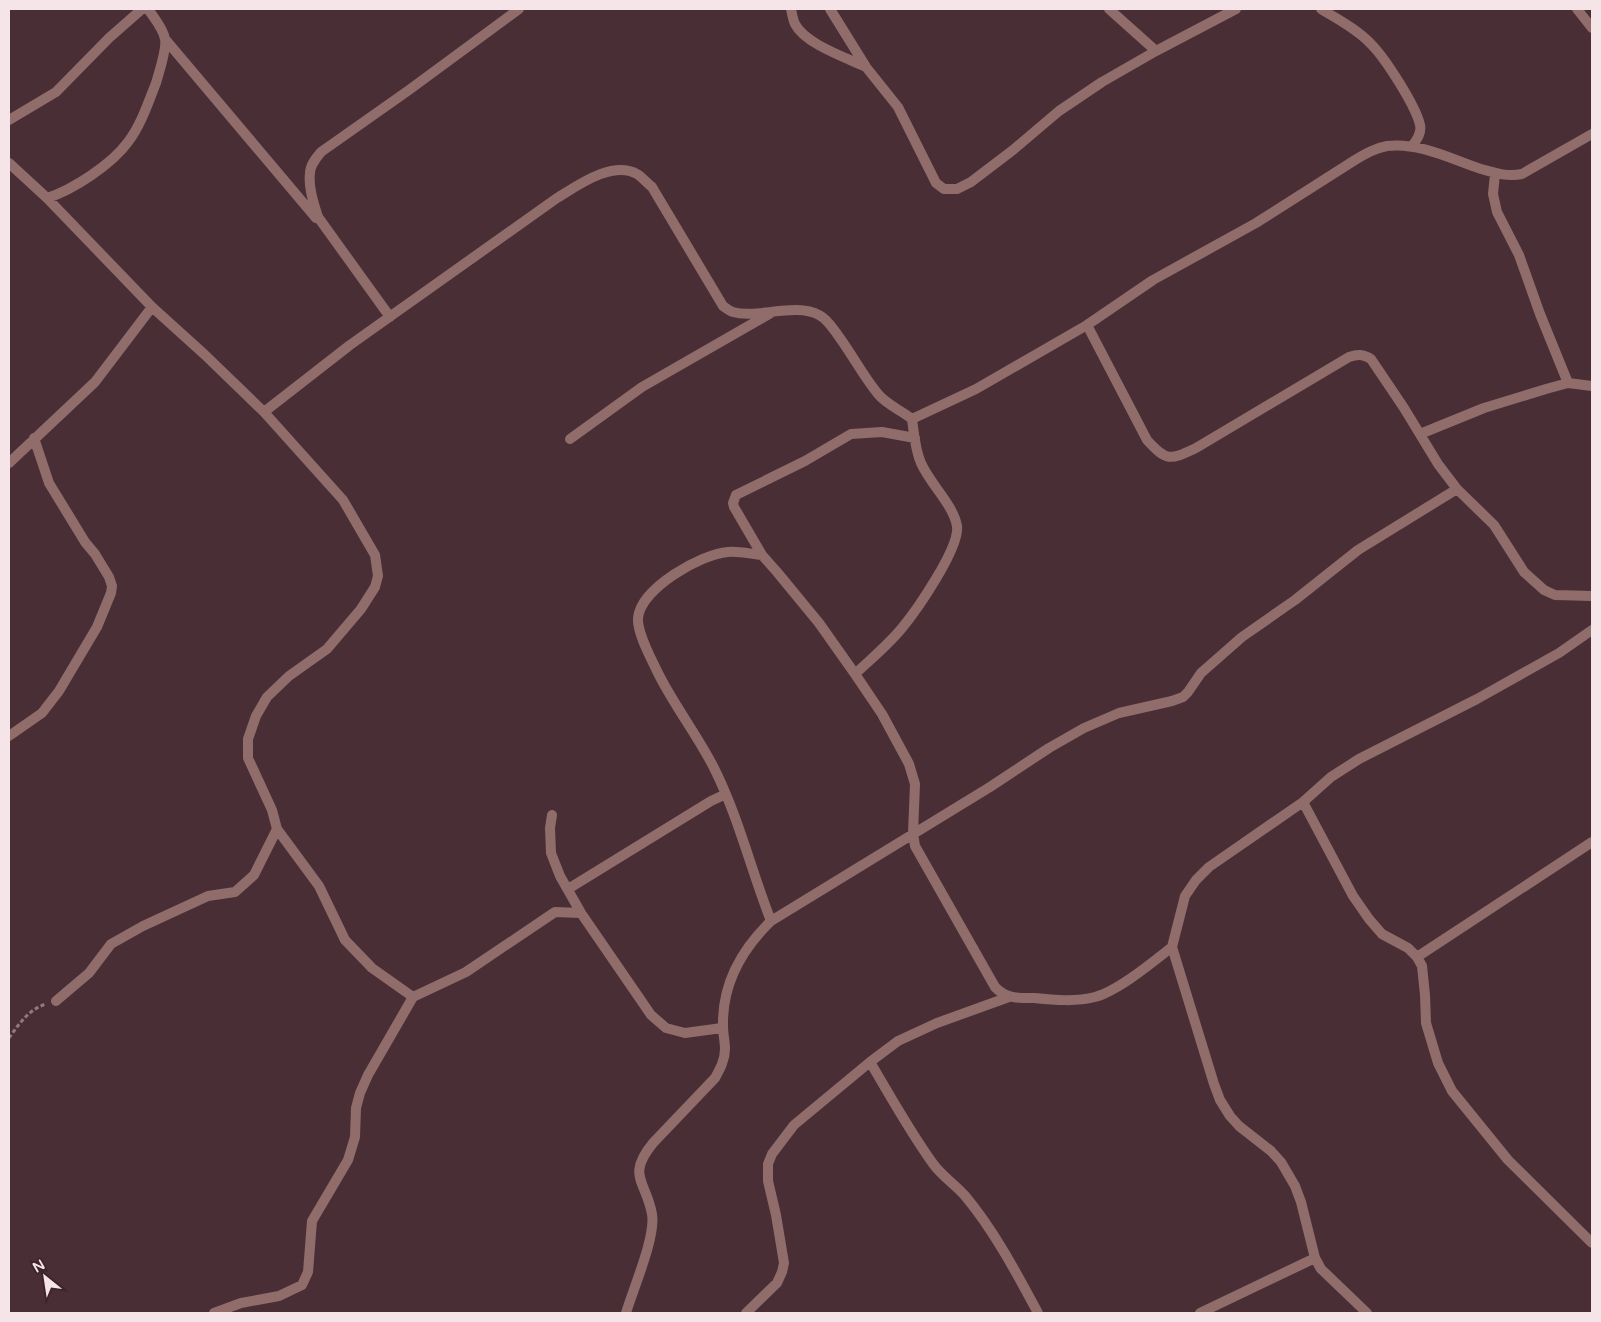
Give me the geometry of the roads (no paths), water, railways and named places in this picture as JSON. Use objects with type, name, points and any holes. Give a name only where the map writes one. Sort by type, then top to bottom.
[{"type":"street","points":[[9,120],[56,92],[142,9]]},
{"type":"street","points":[[148,9],[160,27],[165,40],[325,228],[358,271],[390,318]]},
{"type":"street","points":[[325,228],[318,217],[310,173],[314,160],[321,152],[410,90],[519,9]]},
{"type":"street","points":[[791,9],[795,24],[800,31],[819,45],[866,67]]},
{"type":"street","points":[[830,9],[866,67],[898,107],[936,183],[944,189],[957,189],[971,182],[1006,156],[1059,111],[1102,82],[1156,50],[1236,9]]},
{"type":"street","points":[[1109,9],[1156,50]]},
{"type":"street","points":[[1320,9],[1341,21],[1370,43],[1382,57],[1407,96],[1420,126],[1418,137],[1412,146]]},
{"type":"street","points":[[1577,9],[1592,28]]},
{"type":"street","points":[[47,198],[62,193],[84,180],[107,163],[128,143],[145,112],[161,70],[165,40]]},
{"type":"street","points":[[912,419],[976,389],[1087,325],[1153,280],[1256,223],[1371,151],[1386,146],[1412,146],[1495,174],[1512,176],[1522,174],[1592,134]]},
{"type":"street","points":[[9,163],[47,198],[152,307],[264,412],[343,500],[375,555],[378,576],[376,587],[361,609],[327,649],[289,676],[267,697],[256,716],[248,739],[248,758],[272,810],[277,828],[319,886],[345,940],[372,968],[413,997]]},
{"type":"street","points":[[264,412],[316,370],[557,198],[590,178],[609,171],[622,170],[636,173],[652,186],[723,306],[732,312],[811,312],[826,320],[852,354],[878,395],[912,419],[921,464],[953,516],[957,526],[956,537],[945,562],[902,628],[855,674]]},
{"type":"street","points":[[1495,174],[1493,194],[1497,212],[1519,255],[1568,383]]},
{"type":"street","points":[[9,462],[95,382],[152,307]]},
{"type":"street","points":[[570,439],[642,387],[774,311]]},
{"type":"street","points":[[1087,325],[1147,440],[1157,452],[1166,457],[1178,456],[1196,448],[1341,362],[1357,354],[1364,354],[1371,359],[1438,464],[1457,489],[1494,525],[1524,572],[1544,590],[1555,595],[1592,596]]},
{"type":"street","points":[[1420,434],[1484,408],[1568,383],[1592,386]]},
{"type":"street","points":[[915,438],[882,432],[851,434],[805,461],[736,495],[733,503],[762,555],[818,623],[882,714],[909,764],[915,784],[913,834],[915,846],[995,987],[1009,997]]},
{"type":"street","points":[[9,736],[42,713],[59,691],[97,626],[111,593],[112,586],[109,577],[95,554],[85,542],[49,483],[34,438]]},
{"type":"street","points":[[626,1313],[650,1240],[652,1225],[652,1214],[639,1178],[640,1163],[653,1143],[715,1078],[723,1063],[726,1050],[722,1028],[723,1002],[727,987],[745,949],[771,921],[1084,728],[1119,713],[1183,697],[1201,673],[1242,637],[1294,600],[1358,550],[1457,489]]},
{"type":"street","points":[[762,555],[728,552],[705,557],[660,583],[642,607],[638,618],[644,640],[663,684],[712,765],[726,794],[771,921]]},
{"type":"street","points":[[1367,1313],[1321,1269],[1314,1258],[1301,1202],[1295,1186],[1276,1157],[1234,1121],[1220,1100],[1172,947],[1185,896],[1196,880],[1222,858],[1303,802],[1331,777],[1359,759],[1477,698],[1558,653],[1592,630]]},
{"type":"street","points":[[568,889],[711,801],[726,794]]},
{"type":"street","points":[[1303,802],[1353,896],[1369,919],[1382,934],[1408,948],[1417,956],[1422,966],[1426,1023],[1438,1063],[1452,1091],[1508,1160],[1592,1243]]},
{"type":"street","points":[[552,815],[550,828],[552,853],[557,870],[581,912],[651,1015],[666,1028],[685,1033],[722,1028]]},
{"type":"street","points":[[56,1001],[89,973],[111,944],[143,926],[208,896],[235,892],[254,875],[277,828]]},
{"type":"street","points":[[1417,956],[1592,842]]},
{"type":"street","points":[[214,1313],[241,1303],[279,1296],[302,1285],[308,1272],[312,1221],[348,1160],[355,1137],[356,1108],[360,1093],[368,1075],[413,997],[466,972],[555,912],[581,912]]},
{"type":"street","points":[[746,1313],[777,1283],[784,1263],[768,1181],[768,1164],[772,1154],[794,1125],[870,1062],[898,1042],[937,1023],[1009,997],[1080,1000],[1097,996],[1118,986],[1172,947]]},
{"type":"street","points":[[870,1062],[935,1167],[965,1196],[984,1223],[1018,1274],[1038,1313]]},
{"type":"street","points":[[1200,1313],[1314,1258]]}]
